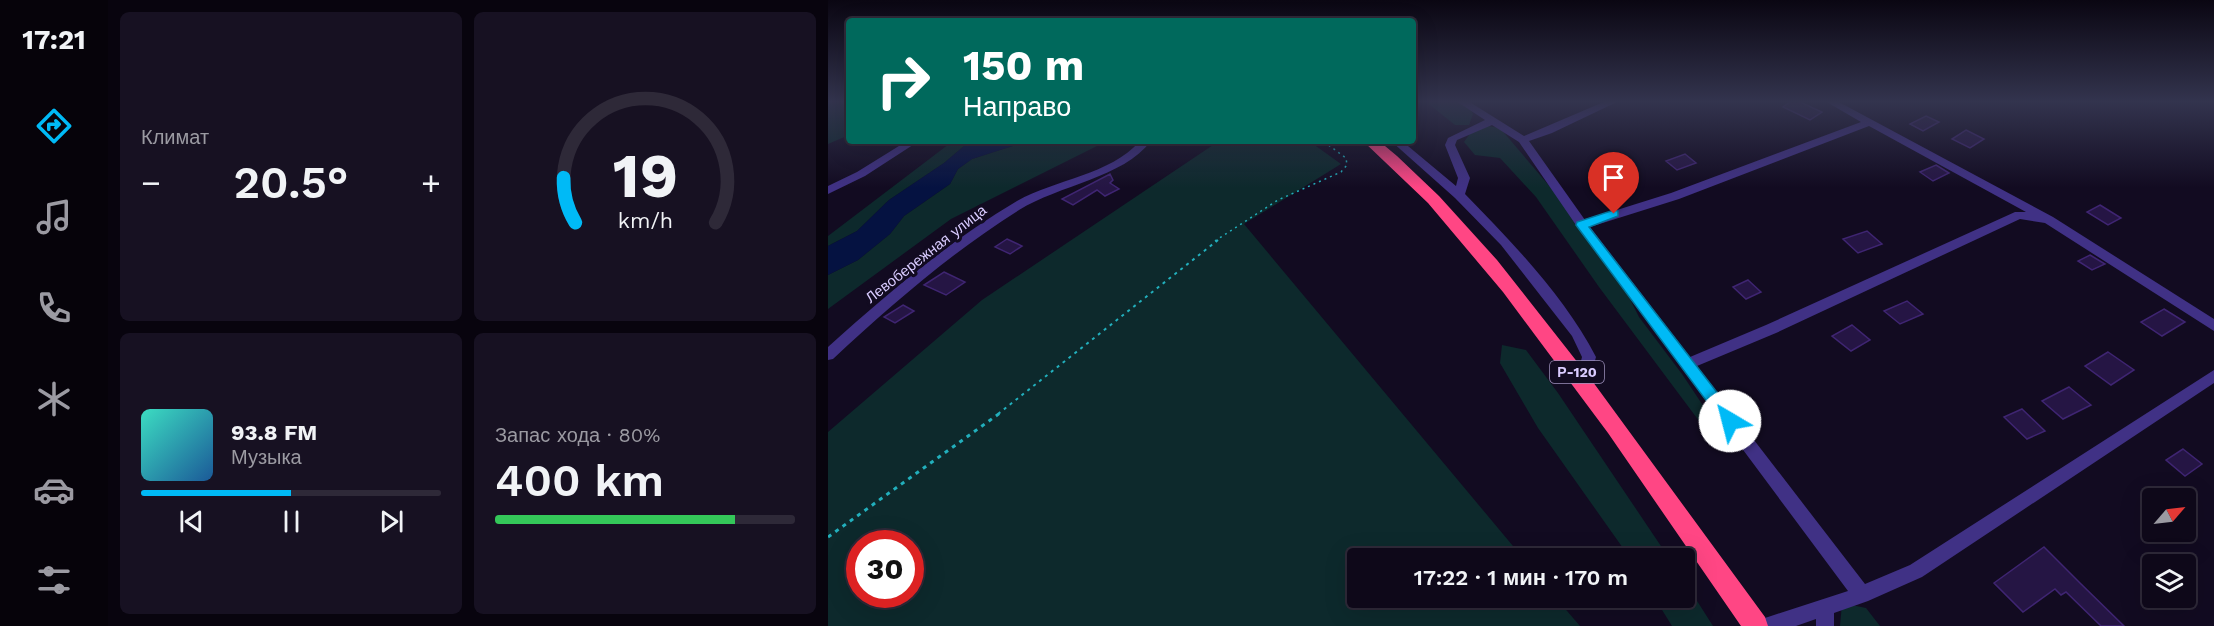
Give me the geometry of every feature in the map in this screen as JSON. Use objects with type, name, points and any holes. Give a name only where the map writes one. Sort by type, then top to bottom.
[{"type":"highway","name":"Р-120","points":[[1373,144],[1437,201],[1580,375],[1756,626]]},
{"type":"street","points":[[1459,195],[1464,178],[1450,145],[1453,138],[1471,130]]},
{"type":"street","points":[[1507,130],[1523,140],[1582,225],[1862,595]]},
{"type":"street","points":[[1523,140],[1550,130]]},
{"type":"street","points":[[1582,225],[1675,196],[1849,130]]},
{"type":"street","points":[[1886,130],[2049,220],[2214,327]]},
{"type":"street","points":[[828,190],[861,174],[909,144]]},
{"type":"street","name":"Левобережная улица","points":[[828,355],[934,264],[1009,211],[1041,193],[1101,171],[1128,157],[1143,144]]},
{"type":"street","points":[[1400,144],[1459,195],[1504,242],[1577,333],[1589,357],[1587,367],[1580,375]]},
{"type":"street","points":[[1687,364],[1771,329],[2019,215],[2049,220]]},
{"type":"street","points":[[1768,626],[1825,617],[1862,595],[1916,571],[2214,376]]},
{"type":"path","points":[[828,537],[983,426],[1213,243],[1278,200],[1341,172],[1347,165],[1346,158],[1327,144]]},
{"type":"green space","points":[[828,130],[846,130],[846,136],[828,144]]},
{"type":"green space","points":[[1502,130],[1557,195],[1615,269],[1639,317],[1682,374],[1720,431],[1708,433],[1599,287],[1536,197],[1500,158],[1475,155],[1464,142],[1471,132]]},
{"type":"green space","points":[[949,144],[966,144],[944,163],[889,200],[857,231],[828,246],[828,236]]},
{"type":"green space","points":[[1019,144],[1101,144],[951,219],[828,309],[828,275],[858,260],[890,234],[904,216],[950,184],[958,169],[972,159]]},
{"type":"green space","points":[[1215,144],[1313,144],[1341,164],[1244,224],[1515,548],[1347,548],[1347,608],[1564,608],[1580,626],[828,626],[828,432],[982,300]]},
{"type":"green space","points":[[1502,345],[1526,350],[1558,393],[1662,548],[1623,548],[1538,428],[1500,363]]},
{"type":"green space","points":[[1695,598],[1713,626],[1672,626],[1661,608],[1695,608]]},
{"type":"green space","points":[[1842,603],[1866,608],[1880,626],[1840,626]]},
{"type":"shaded area","points":[[966,144],[1019,144],[972,159],[958,169],[950,184],[904,216],[890,234],[858,260],[828,275],[828,246],[857,231],[889,200],[944,163]]},
{"type":"building","points":[[1966,130],[1984,139],[1970,148],[1952,139]]},
{"type":"building","points":[[1685,154],[1696,163],[1677,170],[1666,161]]},
{"type":"building","points":[[1936,165],[1949,173],[1933,181],[1920,172]]},
{"type":"building","points":[[1110,174],[1113,180],[1110,183],[1119,189],[1105,196],[1097,190],[1073,205],[1062,199]]},
{"type":"building","points":[[2100,205],[2121,218],[2108,225],[2087,212]]},
{"type":"building","points":[[1867,231],[1882,244],[1858,253],[1843,239]]},
{"type":"building","points":[[1007,239],[1022,246],[1010,254],[995,247]]},
{"type":"building","points":[[2090,255],[2105,264],[2092,270],[2078,261]]},
{"type":"building","points":[[944,272],[965,282],[946,295],[924,285]]},
{"type":"building","points":[[1748,280],[1761,292],[1746,299],[1733,287]]},
{"type":"building","points":[[1907,301],[1923,314],[1900,324],[1884,311]]},
{"type":"building","points":[[903,305],[914,311],[895,323],[884,317]]},
{"type":"building","points":[[2164,309],[2185,322],[2162,336],[2141,322]]},
{"type":"building","points":[[1852,325],[1870,340],[1851,351],[1832,336]]},
{"type":"building","points":[[2108,352],[2134,370],[2111,385],[2085,366]]},
{"type":"building","points":[[2069,387],[2091,405],[2063,419],[2042,401]]},
{"type":"building","points":[[2022,409],[2045,431],[2027,439],[2004,417]]},
{"type":"building","points":[[2183,449],[2202,464],[2185,476],[2166,460]]},
{"type":"building","points":[[2044,547],[2124,626],[2101,626],[2066,592],[2061,595],[2055,589],[2023,612],[1994,583]]},
{"type":"route","points":[[1614,214],[1582,225],[1730,421]]}]
